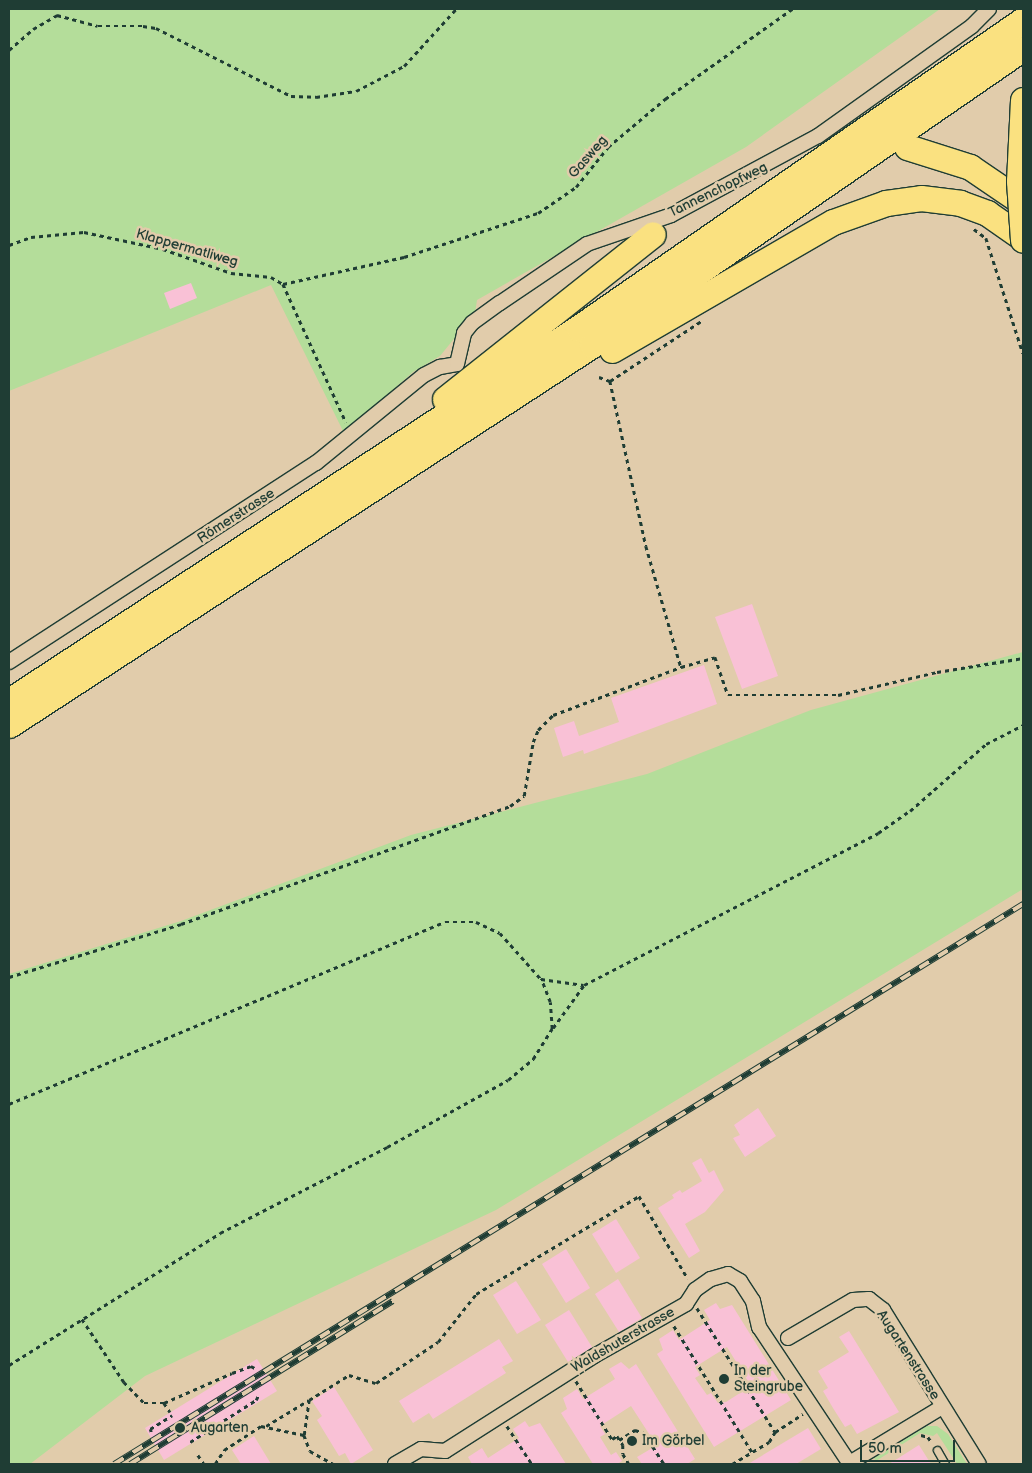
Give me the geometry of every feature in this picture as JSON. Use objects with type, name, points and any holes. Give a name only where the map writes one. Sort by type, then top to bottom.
[{"type":"highway","points":[[9,701],[329,494],[739,219],[1023,20]]},
{"type":"highway","points":[[9,726],[436,449],[759,233],[1023,48]]},
{"type":"highway","points":[[1023,100],[1019,181],[1023,239]]},
{"type":"highway","points":[[907,147],[970,167],[1023,203]]},
{"type":"highway","points":[[436,449],[806,237],[870,207],[920,198],[953,201],[987,213],[1023,239]]},
{"type":"highway","points":[[329,494],[652,234]]},
{"type":"street","name":"Tannenchopfweg","points":[[457,364],[464,333],[472,323],[588,244],[670,215],[818,136],[972,26],[989,9]]},
{"type":"street","name":"Römerstrasse","points":[[9,662],[263,498],[352,435],[424,375],[440,367],[457,364]]},
{"type":"street","name":"Waldshuterstrasse","points":[[395,1464],[421,1449],[445,1451],[570,1371],[686,1304],[692,1293],[711,1279],[728,1274],[740,1281],[753,1301],[759,1327],[849,1464]]},
{"type":"street","name":"Augartenstrasse","points":[[788,1338],[853,1300],[869,1299],[883,1310],[979,1464]]},
{"type":"street","points":[[849,1464],[942,1406]]},
{"type":"lane","points":[[937,1450],[945,1464]]},
{"type":"path","points":[[9,50],[33,29],[57,15],[98,26],[143,26],[156,28],[290,96],[316,98],[356,91],[404,66],[456,9]]},
{"type":"path","name":"Gasweg","points":[[283,284],[404,257],[538,213],[576,187],[608,147],[665,99],[792,9]]},
{"type":"path","points":[[968,225],[986,238],[1023,353]]},
{"type":"path","name":"Klappermatliweg","points":[[9,245],[31,237],[84,232],[163,249],[232,273],[271,277],[283,284]]},
{"type":"path","points":[[283,284],[352,435]]},
{"type":"path","points":[[610,381],[706,318]]},
{"type":"path","points":[[599,377],[610,381]]},
{"type":"path","points":[[610,381],[646,546],[681,667]]},
{"type":"path","points":[[9,977],[181,924],[510,806],[524,796],[533,742],[538,730],[553,715],[681,667],[716,657],[728,695],[838,694],[937,672],[1023,658]]},
{"type":"path","points":[[9,1365],[220,1233],[387,1147],[508,1080],[532,1059],[584,985],[878,833],[910,811],[986,744],[1023,725]]},
{"type":"path","points":[[9,1104],[445,922],[476,922],[500,933],[541,979],[550,1002],[552,1029]]},
{"type":"path","points":[[541,979],[584,985]]},
{"type":"path","points":[[215,1464],[224,1450],[350,1375],[376,1383],[438,1342],[476,1294],[639,1196],[692,1293],[775,1432]]},
{"type":"path","points":[[667,1315],[752,1452]]},
{"type":"path","points":[[82,1319],[124,1382],[144,1403],[164,1403],[232,1372],[251,1366],[255,1368]]},
{"type":"path","points":[[570,1371],[612,1439],[617,1436],[629,1464]]},
{"type":"path","points":[[190,1442],[256,1400],[260,1394]]},
{"type":"path","points":[[309,1400],[304,1435],[310,1451],[333,1464]]},
{"type":"path","points":[[164,1403],[170,1412]]},
{"type":"path","points":[[732,1464],[769,1442],[775,1432],[812,1408]]},
{"type":"path","points":[[151,1432],[150,1429],[172,1415]]},
{"type":"path","points":[[501,1415],[532,1464]]},
{"type":"path","points":[[265,1427],[304,1435]]},
{"type":"path","points":[[619,1440],[634,1430],[644,1433],[664,1464]]},
{"type":"path","points":[[913,1439],[920,1434],[928,1436],[937,1450]]},
{"type":"path","points":[[198,1455],[204,1464]]},
{"type":"green space","points":[[9,9],[940,9],[746,147],[477,300],[475,313],[440,356],[413,372],[344,433],[271,285],[9,391]]},
{"type":"green space","points":[[1023,652],[1023,889],[496,1210],[145,1376],[30,1464],[9,1464],[9,974],[181,921],[411,835],[647,774],[811,710]]},
{"type":"green space","points":[[927,1426],[937,1426],[948,1434],[967,1464],[957,1464],[937,1433],[933,1436],[920,1433],[876,1461],[874,1458]]},
{"type":"building","points":[[191,283],[197,298],[170,309],[164,293]]},
{"type":"building","points":[[752,604],[778,676],[742,689],[715,617]]},
{"type":"building","points":[[704,665],[717,704],[584,754],[583,750],[563,757],[554,728],[574,721],[579,736],[619,722],[611,698]]},
{"type":"building","points":[[758,1108],[776,1136],[745,1157],[733,1138],[740,1135],[734,1125]]},
{"type":"building","points":[[701,1158],[709,1173],[714,1170],[724,1190],[705,1212],[685,1224],[700,1251],[689,1258],[658,1208],[674,1198],[672,1195],[680,1190],[682,1193],[702,1181],[692,1163]]},
{"type":"building","points":[[616,1219],[640,1258],[616,1273],[592,1234]]},
{"type":"building","points":[[566,1249],[590,1288],[566,1303],[542,1264]]},
{"type":"building","points":[[618,1279],[642,1318],[619,1332],[595,1294]]},
{"type":"building","points":[[516,1281],[541,1320],[517,1334],[493,1295]]},
{"type":"building","points":[[716,1303],[720,1309],[732,1305],[791,1400],[714,1447],[657,1354],[663,1350],[659,1339],[673,1330],[679,1340],[710,1320],[704,1310]],"holes":[[[727,1347],[751,1386],[726,1402],[718,1403],[711,1393],[707,1395],[695,1378],[700,1375],[695,1367]]]},
{"type":"building","points":[[569,1310],[592,1347],[568,1362],[545,1325]]},
{"type":"building","points":[[849,1331],[899,1412],[857,1434],[851,1424],[845,1427],[833,1408],[823,1391],[828,1388],[818,1371],[849,1352],[839,1337]]},
{"type":"building","points":[[499,1339],[513,1361],[502,1367],[506,1373],[433,1419],[429,1413],[413,1423],[399,1401]]},
{"type":"building","points":[[257,1359],[277,1391],[164,1460],[145,1428]]},
{"type":"building","points":[[621,1362],[629,1369],[636,1364],[695,1459],[687,1464],[642,1464],[637,1457],[654,1447],[653,1440],[631,1406],[600,1426],[605,1434],[600,1437],[611,1455],[616,1452],[622,1461],[617,1464],[593,1464],[561,1413],[567,1409],[563,1398],[577,1389],[583,1399],[615,1379],[609,1369]]},
{"type":"building","points":[[334,1387],[373,1450],[351,1464],[345,1453],[339,1456],[317,1420],[322,1416],[312,1401]]},
{"type":"building","points":[[525,1421],[529,1427],[540,1423],[566,1464],[472,1464],[468,1457],[482,1448],[488,1458],[519,1438],[513,1429]]},
{"type":"building","points":[[808,1428],[821,1449],[796,1464],[748,1464]]},
{"type":"building","points":[[254,1436],[271,1464],[241,1464],[232,1450]]},
{"type":"building","points":[[919,1445],[931,1464],[889,1464]]},
{"type":"railway","points":[[114,1464],[1023,904]]},
{"type":"railway","points":[[130,1464],[393,1301]]},
{"type":"place","name":"In der Steingrube","points":[[724,1379]]},
{"type":"place","name":"Augarten","points":[[180,1428]]},
{"type":"place","name":"Im Görbel","points":[[632,1441]]}]
